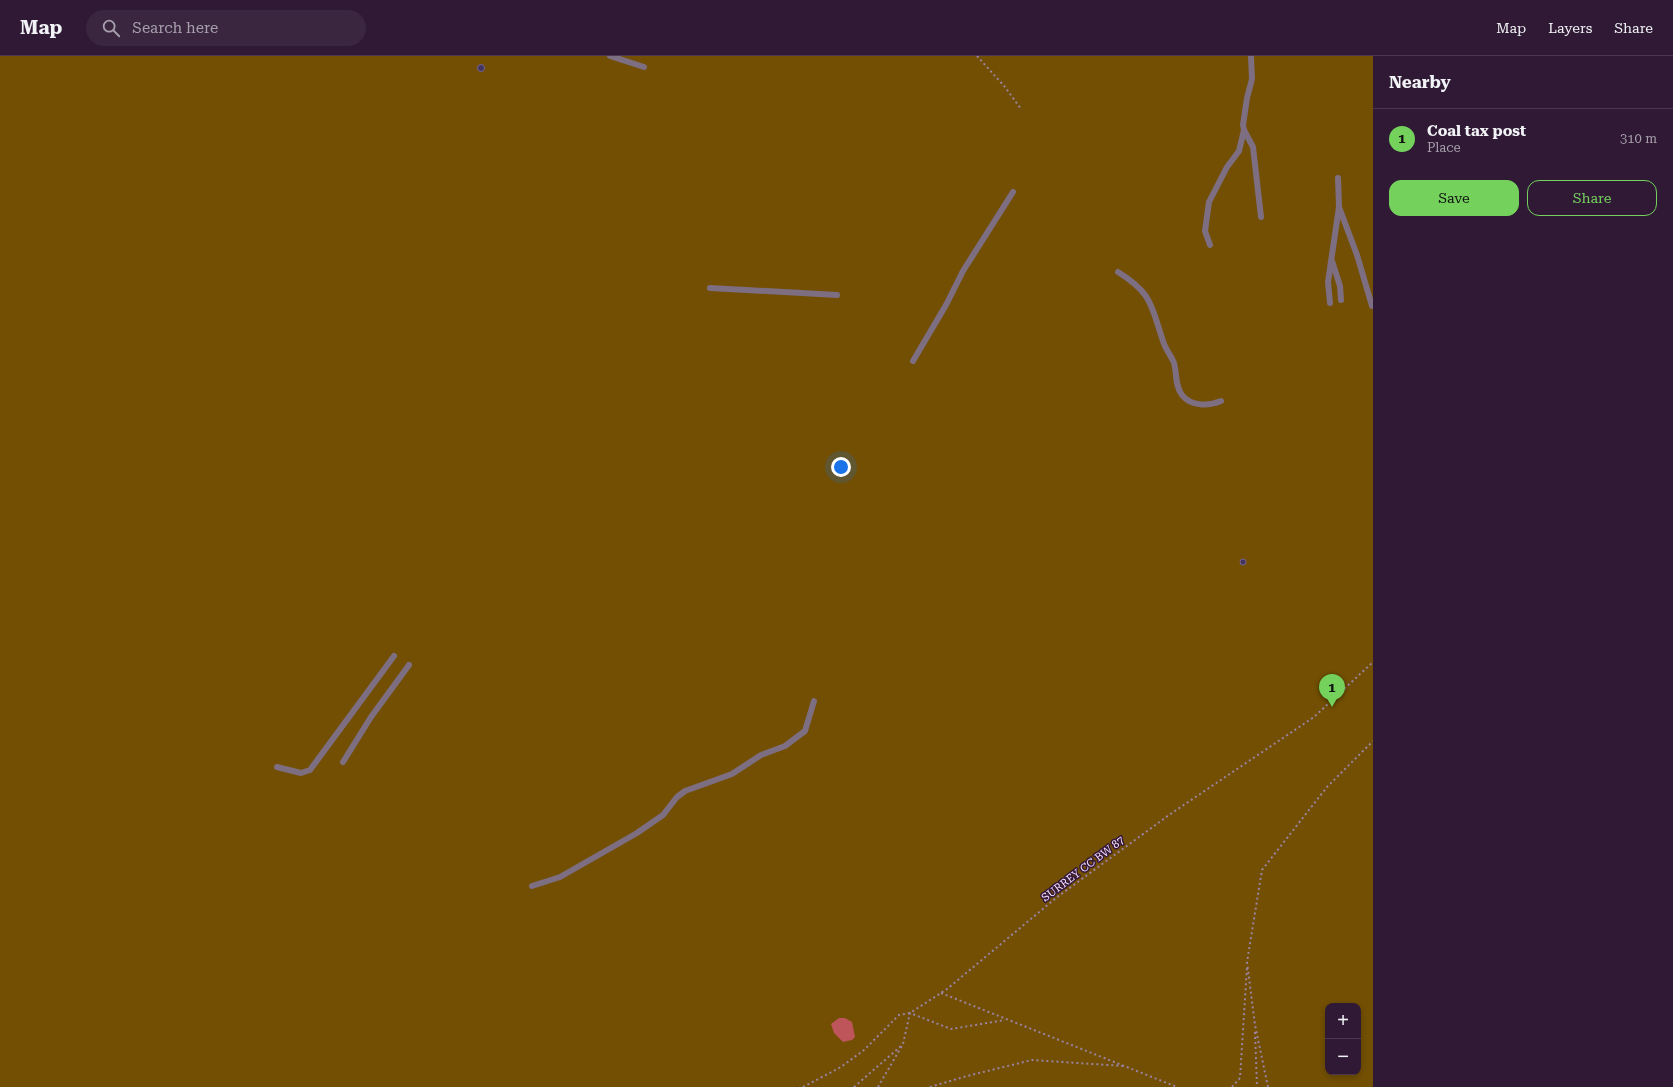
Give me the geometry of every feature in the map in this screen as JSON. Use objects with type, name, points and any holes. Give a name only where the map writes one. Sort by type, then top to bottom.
[{"type":"lane","points":[[610,56],[644,67]]},
{"type":"lane","points":[[1251,56],[1252,80],[1243,125],[1253,147],[1261,217]]},
{"type":"lane","points":[[1210,245],[1205,231],[1209,202],[1227,166],[1239,151],[1244,130]]},
{"type":"lane","points":[[1330,303],[1328,282],[1339,207],[1338,178]]},
{"type":"lane","points":[[913,361],[946,305],[963,271],[1013,192]]},
{"type":"lane","points":[[1339,207],[1357,255],[1372,306]]},
{"type":"lane","points":[[1331,259],[1340,286],[1341,300]]},
{"type":"lane","points":[[1118,272],[1140,287],[1155,312],[1163,343],[1173,362],[1177,389],[1183,397],[1191,402],[1199,404],[1211,405],[1221,401]]},
{"type":"lane","points":[[710,288],[837,295]]},
{"type":"lane","points":[[277,767],[300,773],[310,770],[394,656]]},
{"type":"lane","points":[[343,762],[371,717],[410,666]]},
{"type":"lane","points":[[532,886],[560,877],[642,830],[663,815],[677,797],[685,791],[732,774],[760,755],[785,746],[806,731],[814,701]]},
{"type":"path","points":[[977,56],[1005,87],[1021,109]]},
{"type":"path","name":"SURREY CC BW 87","points":[[803,1087],[841,1067],[864,1050],[899,1015],[910,1013],[948,989],[1056,898],[1169,815],[1314,717],[1373,662]]},
{"type":"path","points":[[1232,1087],[1240,1078],[1247,962],[1262,870],[1327,787],[1373,740]]},
{"type":"path","points":[[1247,962],[1255,1025],[1268,1087]]},
{"type":"path","points":[[941,993],[1177,1087]]},
{"type":"path","points":[[878,1087],[903,1044],[910,1013],[951,1028],[1006,1020]]},
{"type":"path","points":[[1255,1025],[1257,1087]]},
{"type":"path","points":[[854,1087],[903,1044]]},
{"type":"path","points":[[930,1087],[1032,1060],[1126,1066]]},
{"type":"shaded area","points":[[0,56],[1373,56],[1373,1087],[0,1087]]},
{"type":"shaded area","points":[[839,1018],[845,1018],[852,1022],[855,1037],[852,1040],[843,1042],[834,1033],[831,1024]]},
{"type":"building","points":[[481,65],[484,68],[481,71],[478,68]]},
{"type":"building","points":[[1243,559],[1246,562],[1243,565],[1240,562]]},
{"type":"place","name":"Coal tax post","points":[[1332,707]]}]
